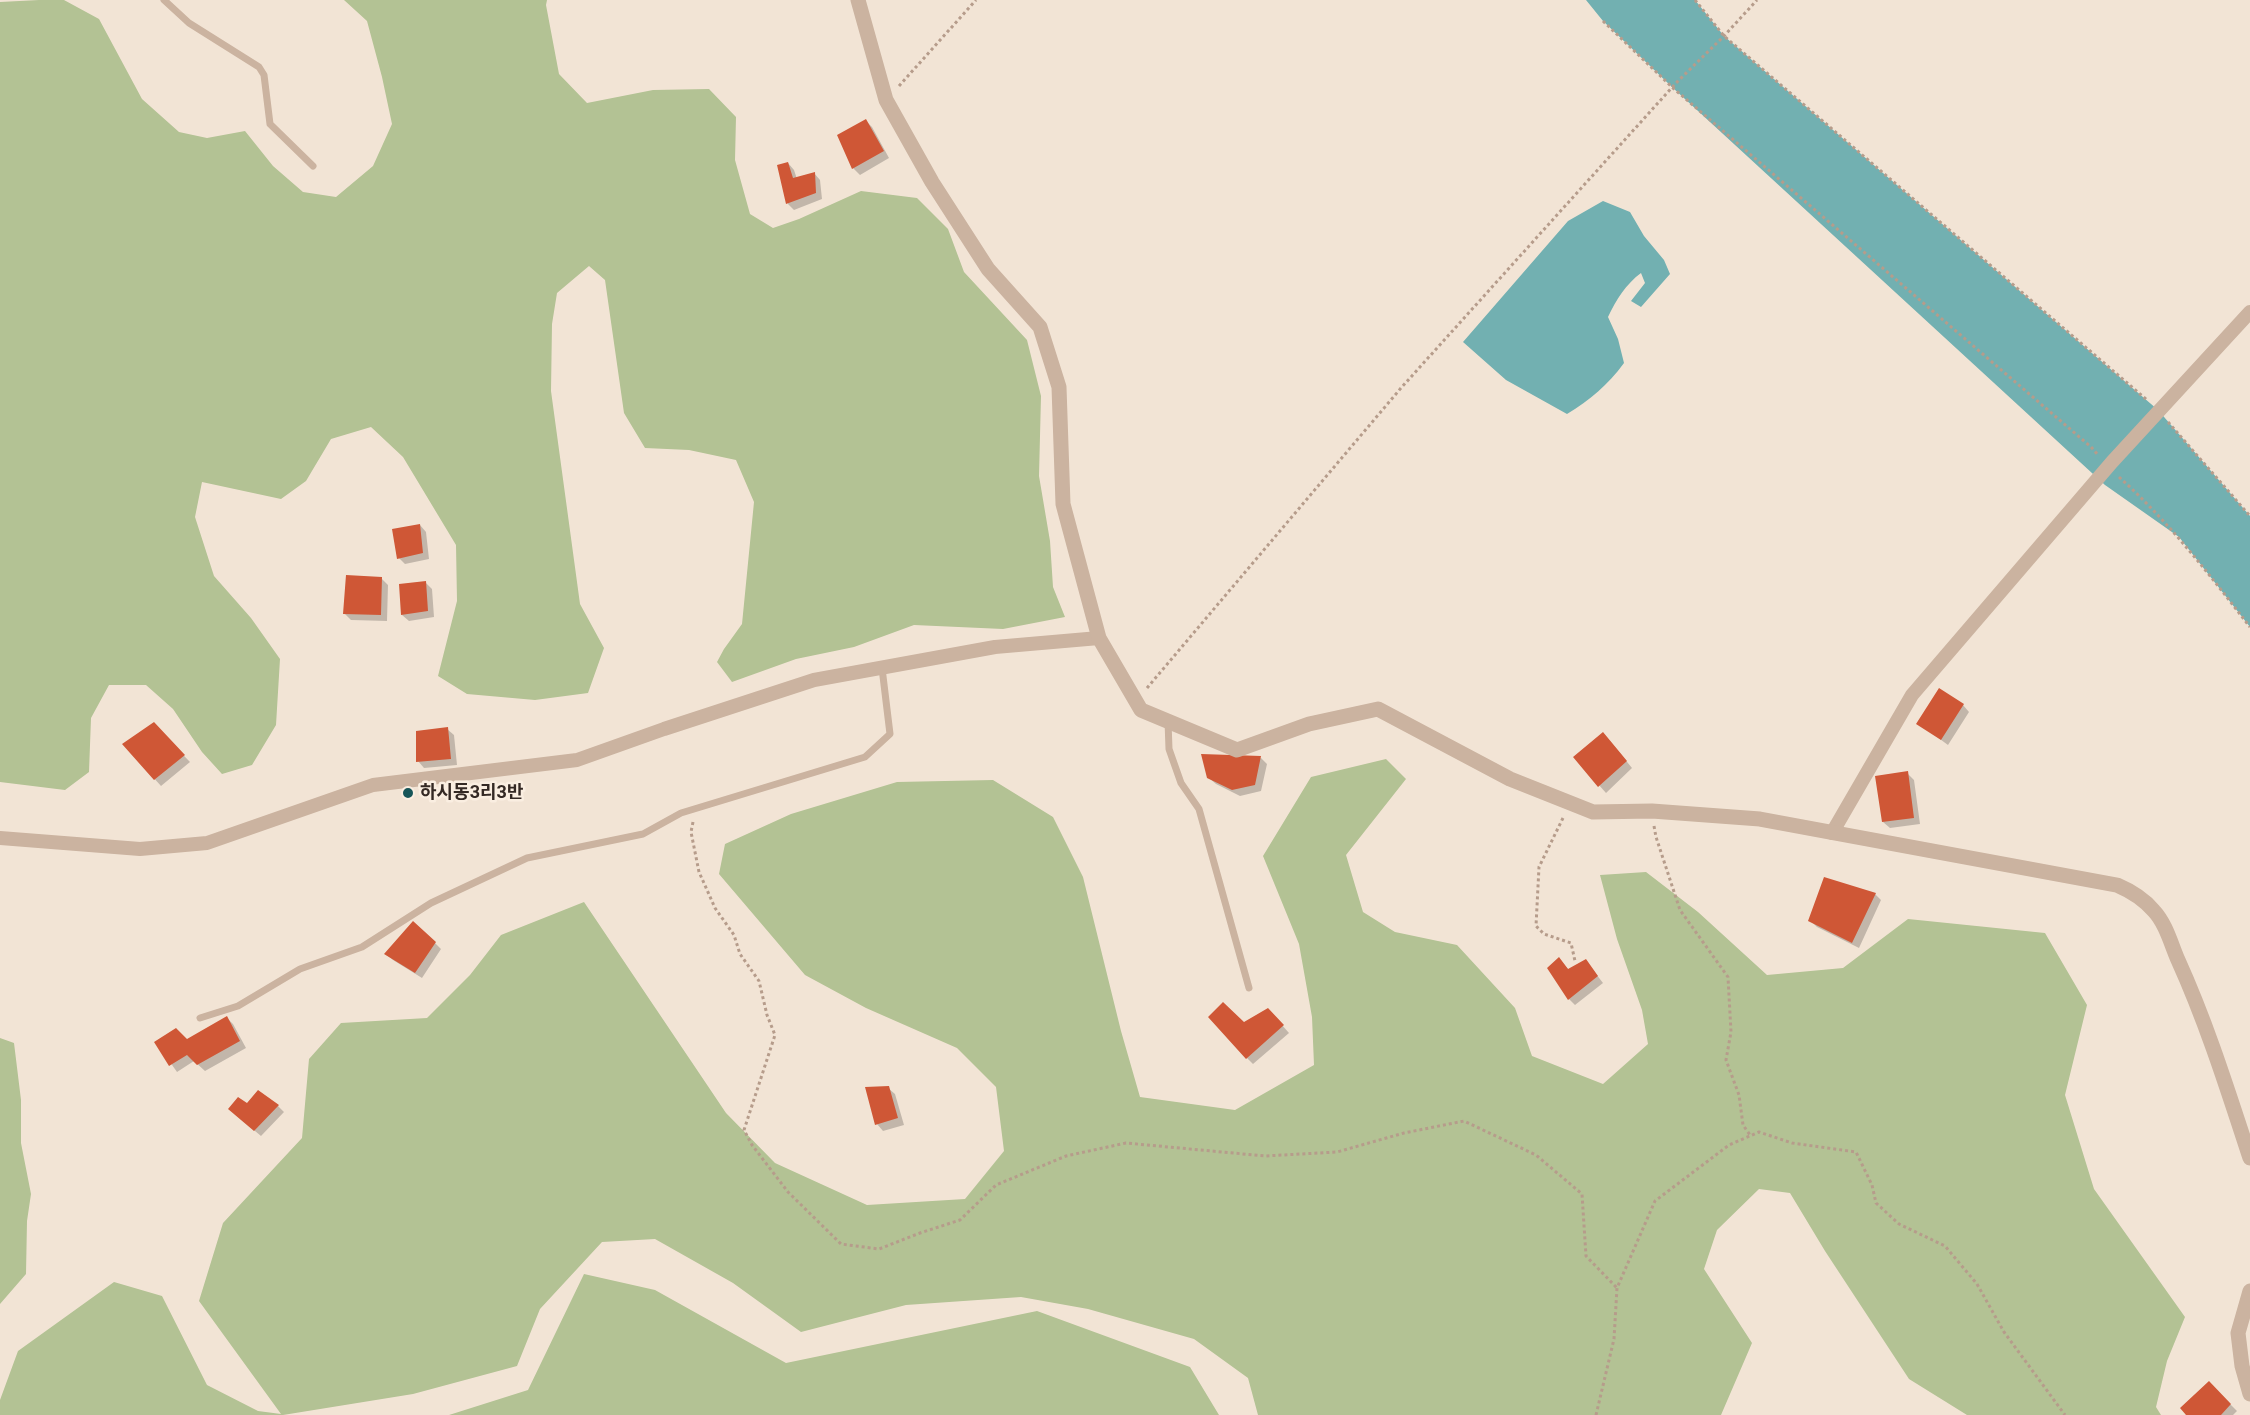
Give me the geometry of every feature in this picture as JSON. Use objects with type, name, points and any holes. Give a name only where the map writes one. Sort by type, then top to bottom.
[{"type":"street","points":[[858,0],[886,100],[932,182],[988,269],[1040,327],[1059,387],[1063,504],[1099,638],[1141,710],[1237,750],[1309,724],[1378,709],[1510,779],[1593,812],[1652,811],[1760,819],[2104,881],[2132,892],[2155,912],[2193,993],[2250,1158]]},
{"type":"street","points":[[1832,833],[1912,695],[2110,465],[2250,312]]},
{"type":"street","points":[[0,838],[140,849],[207,843],[373,785],[577,760],[814,680],[995,647],[1099,638]]},
{"type":"street","points":[[2250,1291],[2238,1333],[2242,1365],[2250,1394]]},
{"type":"lane","points":[[164,0],[189,23],[259,67],[264,75],[270,124],[313,166]]},
{"type":"lane","points":[[200,1018],[238,1006],[300,969],[362,947],[431,903],[527,858],[643,834],[681,813],[865,757],[890,734],[882,668]]},
{"type":"lane","points":[[1168,721],[1169,749],[1181,783],[1199,809],[1249,988]]},
{"type":"path","points":[[886,100],[976,0]]},
{"type":"path","points":[[1695,0],[1724,36],[2157,412],[2250,516]]},
{"type":"path","points":[[1136,701],[1401,388],[1676,83],[1757,0]]},
{"type":"path","points":[[1603,21],[1672,88],[2091,447],[2179,537],[2250,627]]},
{"type":"path","points":[[1570,803],[1539,867],[1536,926],[1544,934],[1571,943],[1575,961]]},
{"type":"path","points":[[694,809],[691,832],[699,872],[716,908],[734,935],[740,954],[759,981],[767,1015],[775,1035],[744,1130],[752,1145],[788,1192],[841,1244],[879,1250],[960,1220],[996,1185],[1066,1156],[1126,1143],[1265,1156],[1337,1152],[1404,1133],[1464,1121],[1536,1155],[1582,1194],[1586,1256],[1617,1287]]},
{"type":"path","points":[[1652,811],[1656,837],[1680,910],[1728,977],[1731,1032],[1726,1060],[1739,1095],[1743,1125],[1750,1135]]},
{"type":"path","points":[[1596,1415],[1614,1339],[1617,1287],[1655,1201],[1729,1145],[1759,1132],[1791,1143],[1856,1152],[1872,1185],[1876,1203],[1899,1224],[1945,1246],[1977,1284],[2004,1332],[2065,1415]]},
{"type":"green space","points":[[64,0],[99,19],[142,99],[179,132],[207,138],[245,131],[273,166],[303,192],[336,197],[373,166],[392,124],[367,21],[344,0],[547,0],[559,74],[587,103],[653,90],[709,89],[736,117],[735,160],[750,214],[773,228],[861,191],[917,198],[948,229],[964,272],[1027,340],[1041,396],[1039,476],[1050,541],[1053,587],[1065,617],[1003,629],[914,625],[854,647],[796,659],[732,682],[717,662],[742,624],[754,502],[736,460],[689,450],[645,448],[624,413],[605,280],[589,266],[557,293],[552,324],[551,391],[580,604],[604,648],[588,693],[535,700],[467,694],[438,676],[457,601],[456,545],[403,457],[371,427],[331,439],[306,481],[281,499],[202,482],[195,517],[214,576],[251,618],[280,659],[276,725],[252,765],[222,774],[202,752],[173,709],[146,685],[109,685],[91,718],[89,772],[65,790],[0,782],[0,2]]},
{"type":"green space","points":[[1386,759],[1406,779],[1346,855],[1363,912],[1395,932],[1457,945],[1515,1008],[1532,1056],[1603,1084],[1648,1044],[1642,1010],[1617,939],[1600,875],[1646,872],[1698,912],[1767,975],[1843,968],[1908,919],[2045,933],[2087,1005],[2065,1095],[2094,1189],[2185,1317],[2167,1361],[2156,1407],[2161,1415],[1967,1415],[1909,1379],[1790,1193],[1759,1189],[1717,1230],[1704,1269],[1752,1343],[1721,1415],[1258,1415],[1248,1378],[1194,1339],[1088,1309],[1021,1297],[906,1305],[801,1332],[733,1283],[655,1239],[602,1242],[540,1309],[517,1366],[413,1394],[283,1415],[0,1415],[0,1400],[18,1351],[114,1282],[162,1296],[207,1385],[258,1411],[281,1414],[199,1301],[223,1223],[302,1138],[309,1059],[341,1023],[427,1018],[470,975],[501,935],[584,902],[726,1113],[775,1163],[867,1205],[965,1199],[1004,1151],[996,1087],[957,1048],[866,1008],[805,975],[719,874],[725,844],[791,814],[897,782],[993,780],[1053,817],[1083,877],[1121,1031],[1140,1097],[1235,1110],[1314,1065],[1312,1017],[1299,944],[1263,856],[1311,777]]},
{"type":"green space","points":[[0,1038],[14,1043],[21,1100],[21,1143],[31,1194],[27,1221],[26,1274],[0,1304]]},
{"type":"green space","points":[[584,1274],[655,1290],[786,1363],[1037,1311],[1190,1367],[1219,1415],[449,1415],[528,1390]]},
{"type":"water","points":[[1586,0],[1695,0],[1724,36],[2158,410],[2250,516],[2250,627],[2179,537],[2105,485],[1673,88],[1603,21]]},
{"type":"water","points":[[1603,201],[1630,212],[1644,236],[1664,260],[1670,274],[1641,307],[1631,301],[1645,283],[1641,273],[1622,293],[1608,317],[1618,339],[1624,363],[1598,392],[1567,414],[1506,380],[1463,342],[1568,221]]},
{"type":"building","points":[[866,119],[884,151],[852,169],[837,135]]},
{"type":"building","points":[[788,162],[793,178],[815,172],[816,193],[786,204],[777,165]]},
{"type":"building","points":[[420,524],[423,553],[397,559],[392,529]]},
{"type":"building","points":[[346,575],[382,577],[381,615],[343,614]]},
{"type":"building","points":[[426,581],[428,611],[401,615],[399,584]]},
{"type":"building","points":[[1939,688],[1964,704],[1941,740],[1916,724]]},
{"type":"building","points":[[154,722],[185,755],[154,780],[122,744]]},
{"type":"building","points":[[448,727],[451,759],[416,762],[416,731]]},
{"type":"building","points":[[1603,732],[1627,761],[1598,787],[1573,757]]},
{"type":"building","points":[[1201,754],[1261,756],[1255,785],[1232,790],[1207,778]]},
{"type":"building","points":[[1908,771],[1914,818],[1882,822],[1875,776]]},
{"type":"building","points":[[1824,877],[1876,893],[1852,943],[1808,921]]},
{"type":"building","points":[[413,921],[436,942],[415,973],[384,954]]},
{"type":"building","points":[[1559,957],[1568,969],[1586,959],[1598,976],[1568,1000],[1547,968]]},
{"type":"building","points":[[1223,1002],[1244,1022],[1268,1008],[1284,1025],[1246,1059],[1208,1017]]},
{"type":"building","points":[[227,1016],[240,1041],[197,1065],[187,1055],[169,1066],[154,1042],[176,1028],[187,1039]]},
{"type":"building","points":[[889,1086],[898,1118],[875,1125],[865,1087]]},
{"type":"building","points":[[258,1090],[279,1105],[254,1131],[228,1109],[238,1097],[247,1103]]},
{"type":"building","points":[[2209,1381],[2231,1404],[2221,1415],[2186,1415],[2180,1408]]},
{"type":"place","name":"하시동3리3반","points":[[408,793]]}]
